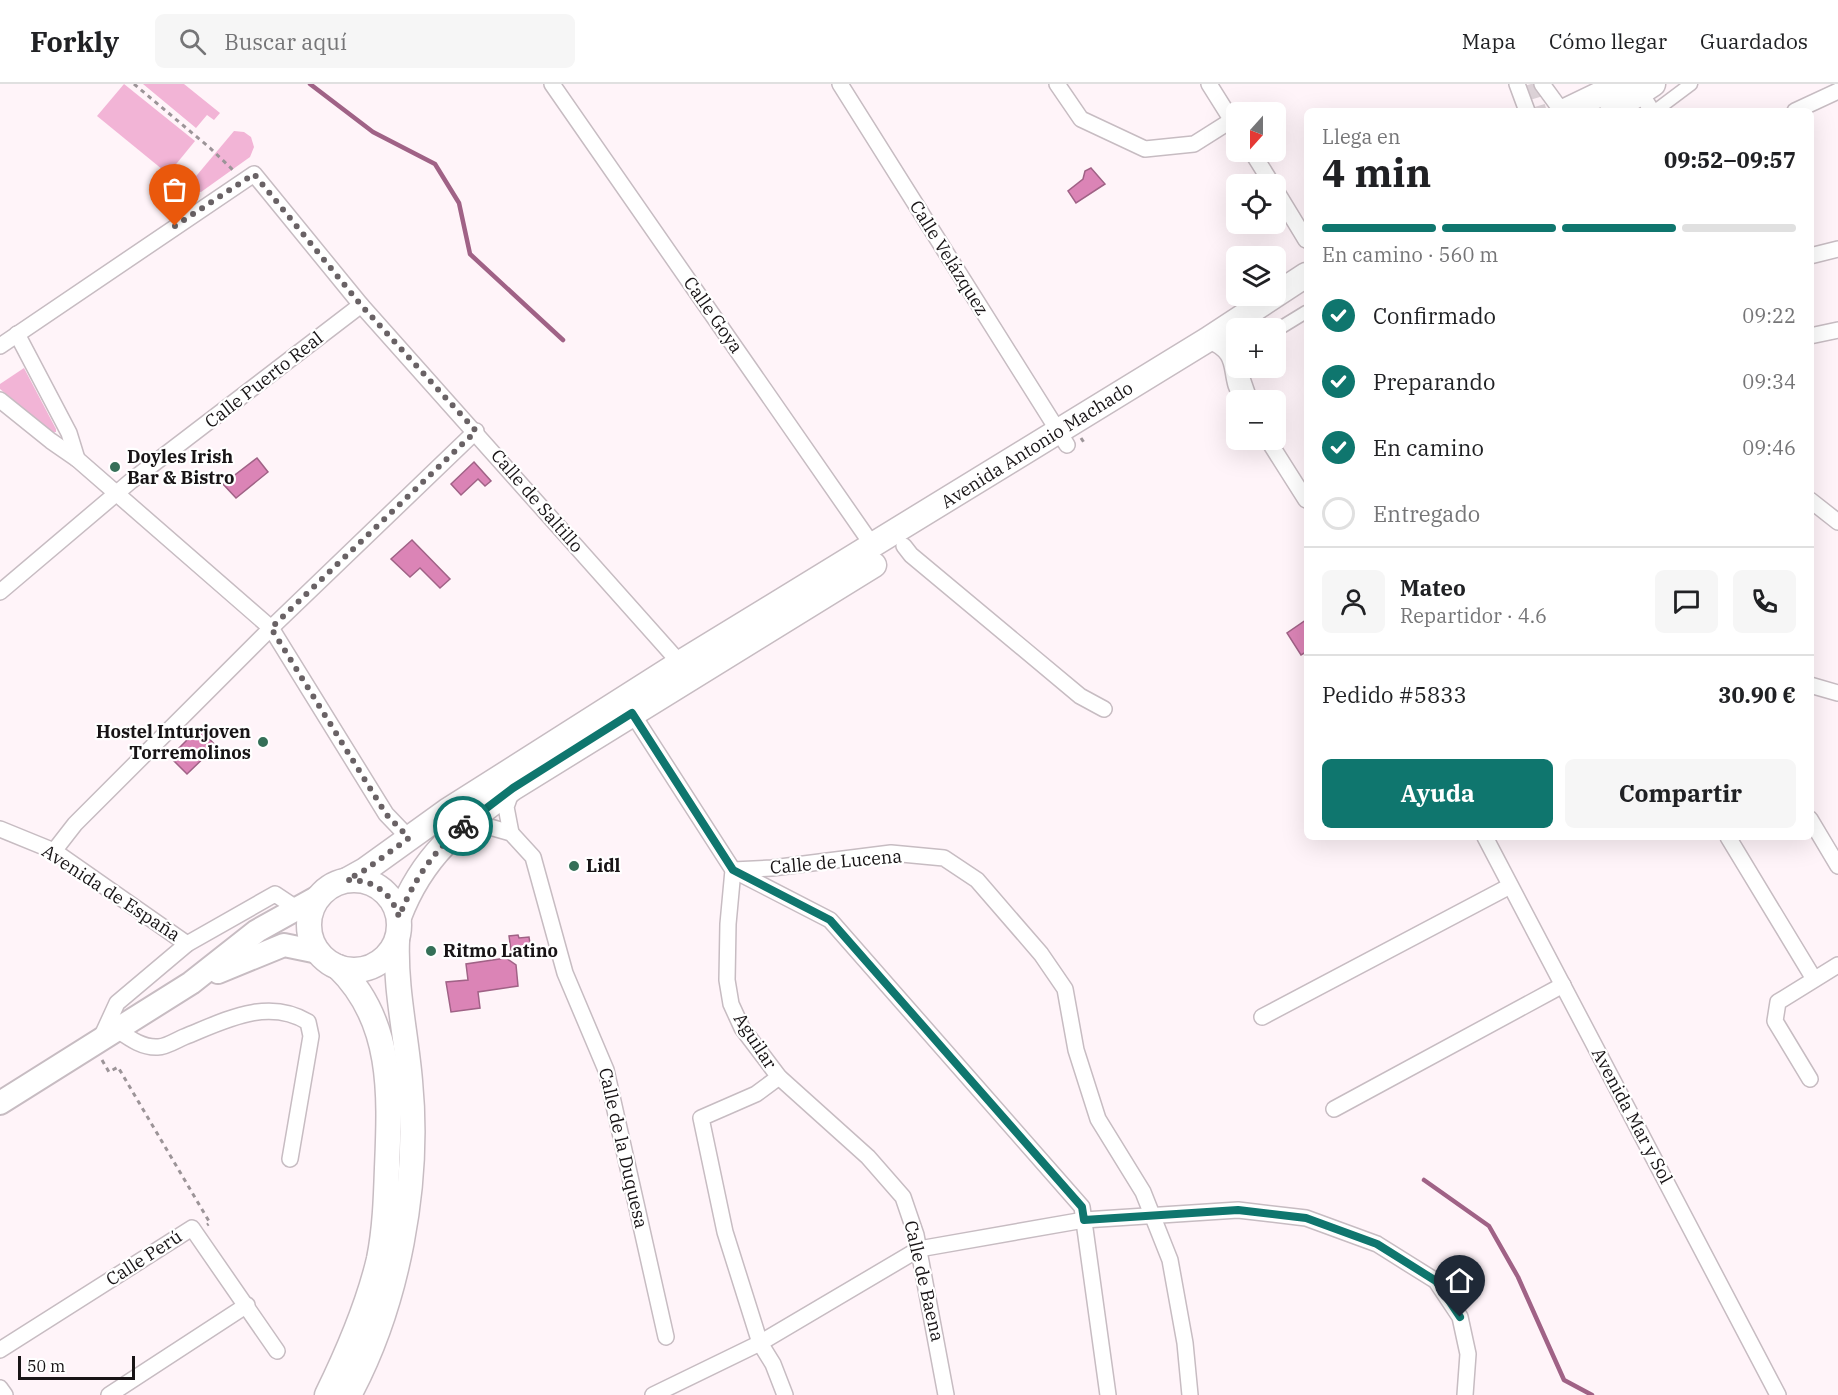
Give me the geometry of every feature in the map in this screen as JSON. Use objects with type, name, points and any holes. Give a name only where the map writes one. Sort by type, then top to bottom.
[{"type":"main road","points":[[1578,108],[1644,96]]},
{"type":"main road","points":[[1618,108],[1644,96]]},
{"type":"main road","name":"Avenida Antonio Machado","points":[[770,619],[873,546],[1062,438],[1223,342],[1304,278]]},
{"type":"main road","points":[[1270,318],[1304,296]]},
{"type":"main road","name":"Avenida Antonio Machado","points":[[770,619],[904,546],[1062,438]]},
{"type":"main road","points":[[327,1395],[364,1308],[379,1258],[385,1219],[388,1084],[382,1044],[370,1008],[356,985],[318,952],[311,939],[309,925],[311,910],[318,897],[326,889],[374,865],[409,838],[517,765],[680,663],[770,619]]},
{"type":"main road","points":[[338,967],[352,970],[373,966],[390,953],[408,893],[424,865],[469,821],[513,788],[632,713],[770,619]]},
{"type":"main road","points":[[347,880],[361,880],[375,884],[395,904],[398,929],[396,965],[410,1083],[411,1147],[405,1220],[387,1306],[363,1371],[350,1395]]},
{"type":"main road","points":[[0,1103],[191,983],[256,931],[318,897]]},
{"type":"main road","points":[[191,983],[284,945],[318,952]]},
{"type":"street","name":"Calle Goya","points":[[552,84],[873,546]]},
{"type":"street","name":"Calle Velázquez","points":[[840,84],[1062,438]]},
{"type":"street","points":[[1057,84],[1081,119],[1145,149],[1194,144],[1226,128]]},
{"type":"street","points":[[1209,84],[1226,111]]},
{"type":"street","points":[[1517,84],[1526,108]]},
{"type":"street","points":[[1542,84],[1560,108]]},
{"type":"street","points":[[1644,96],[1691,84]]},
{"type":"street","points":[[1801,108],[1838,91]]},
{"type":"street","name":"Calle de Saltillo","points":[[249,178],[680,663]]},
{"type":"street","points":[[0,346],[249,178]]},
{"type":"street","points":[[1286,207],[1304,237]]},
{"type":"street","points":[[1814,255],[1838,249]]},
{"type":"street","name":"Calle Puerto Real","points":[[0,592],[116,494],[361,305]]},
{"type":"street","points":[[1286,324],[1304,313]]},
{"type":"street","points":[[1814,335],[1838,330]]},
{"type":"street","points":[[17,334],[69,433],[77,459]]},
{"type":"street","points":[[1223,342],[1243,390]]},
{"type":"street","points":[[0,400],[77,459],[271,628],[386,814],[409,838]]},
{"type":"street","points":[[54,851],[75,824],[271,628],[476,431]]},
{"type":"street","points":[[1274,450],[1304,497]]},
{"type":"street","points":[[1814,503],[1838,522]]},
{"type":"street","points":[[904,546],[910,555],[1080,696],[1104,709]]},
{"type":"street","points":[[1814,686],[1838,693]]},
{"type":"street","points":[[632,713],[733,870],[830,920],[1082,1207],[1108,1395]]},
{"type":"street","points":[[469,821],[511,833],[506,807],[513,788]]},
{"type":"street","points":[[1814,826],[1838,866]]},
{"type":"street","name":"Avenida de España","points":[[0,829],[54,851],[187,944]]},
{"type":"street","name":"Calle de la Duquesa","points":[[511,833],[533,857],[565,973],[606,1070],[666,1337]]},
{"type":"street","name":"Avenida Mar y Sol","points":[[1487,840],[1778,1395]]},
{"type":"street","points":[[1730,840],[1814,979]]},
{"type":"street","name":"Calle de Lucena","points":[[733,870],[772,868],[891,853],[944,858],[977,879],[1041,954],[1065,989],[1076,1050],[1098,1119],[1143,1192],[1154,1217]]},
{"type":"street","name":"Aguilar","points":[[733,870],[727,958],[731,1004],[742,1028],[779,1077],[756,1094],[701,1118],[725,1232],[760,1342]]},
{"type":"street","points":[[1262,1017],[1510,886]]},
{"type":"street","name":"Avenida de España","points":[[103,1038],[117,1003],[187,944],[275,894],[296,908]]},
{"type":"street","points":[[1810,1079],[1775,1021],[1778,1002],[1838,965]]},
{"type":"street","points":[[1334,1109],[1563,985]]},
{"type":"street","points":[[103,1038],[159,1047],[243,1014],[264,1010],[295,1014],[308,1022],[311,1036],[290,1159]]},
{"type":"street","name":"Calle de Baena","points":[[779,1077],[868,1157],[903,1197],[916,1235],[940,1351],[946,1395]]},
{"type":"street","points":[[653,1395],[760,1342],[919,1249],[1084,1220],[1238,1210],[1306,1218],[1377,1244],[1436,1281],[1460,1317],[1468,1354],[1465,1395]]},
{"type":"street","points":[[1154,1217],[1170,1260],[1178,1297],[1190,1395]]},
{"type":"street","name":"Calle Perú","points":[[0,1350],[192,1228],[277,1351]]},
{"type":"street","points":[[109,1395],[247,1305]]},
{"type":"street","points":[[760,1342],[773,1364],[785,1395]]},
{"type":"street","points":[[0,1388],[5,1395]]},
{"type":"path","points":[[134,84],[249,178]]},
{"type":"path","points":[[103,1038],[109,1072],[118,1067],[210,1223],[196,1234]]},
{"type":"shaded area","points":[[124,84],[195,141],[168,174],[97,116]]},
{"type":"shaded area","points":[[143,84],[184,84],[220,113],[214,120],[207,115],[196,128]]},
{"type":"shaded area","points":[[234,131],[244,132],[251,137],[254,147],[250,157],[201,192],[195,191],[190,186],[192,181]]},
{"type":"shaded area","points":[[1091,168],[1105,184],[1076,203],[1068,191],[1083,179],[1085,171]]},
{"type":"shaded area","points":[[24,368],[56,432],[52,432],[0,389],[0,384]]},
{"type":"shaded area","points":[[257,458],[268,472],[236,498],[223,484]]},
{"type":"shaded area","points":[[474,462],[491,481],[485,486],[478,479],[461,495],[451,484]]},
{"type":"shaded area","points":[[412,540],[450,579],[440,588],[420,568],[410,577],[391,559]]},
{"type":"shaded area","points":[[1304,621],[1304,653],[1301,655],[1287,633]]},
{"type":"shaded area","points":[[199,728],[216,746],[187,774],[170,757]]},
{"type":"shaded area","points":[[518,935],[519,938],[529,937],[532,957],[521,958],[518,952],[511,950],[509,936]]},
{"type":"shaded area","points":[[506,958],[516,965],[518,986],[478,992],[480,1008],[451,1012],[446,982],[468,980],[466,964]]},
{"type":"waterway","points":[[310,84],[373,132],[435,164],[459,203],[470,254],[563,340]]},
{"type":"waterway","points":[[1424,1180],[1489,1226],[1518,1277],[1564,1380],[1592,1395]]},
{"type":"tunnel","points":[[1531,84],[1538,108]]},
{"type":"way so far","points":[[175,226],[254,174],[361,305],[476,431],[271,628],[386,814],[409,838],[365,870],[347,880],[361,880],[375,884],[395,904],[399,917],[408,893],[424,865],[463,826]]},
{"type":"place","name":"Doyles Irish Bar & Bistro","points":[[115,467]]},
{"type":"place","name":"Hostel Inturjoven Torremolinos","points":[[263,742]]},
{"type":"place","name":"Lidl","points":[[574,866]]},
{"type":"place","name":"Ritmo Latino","points":[[431,951]]},
{"type":"route","points":[[463,826],[513,788],[632,713],[716,847],[733,870],[830,920],[1082,1207],[1084,1220],[1238,1210],[1306,1218],[1377,1244],[1436,1281],[1460,1317]]}]
